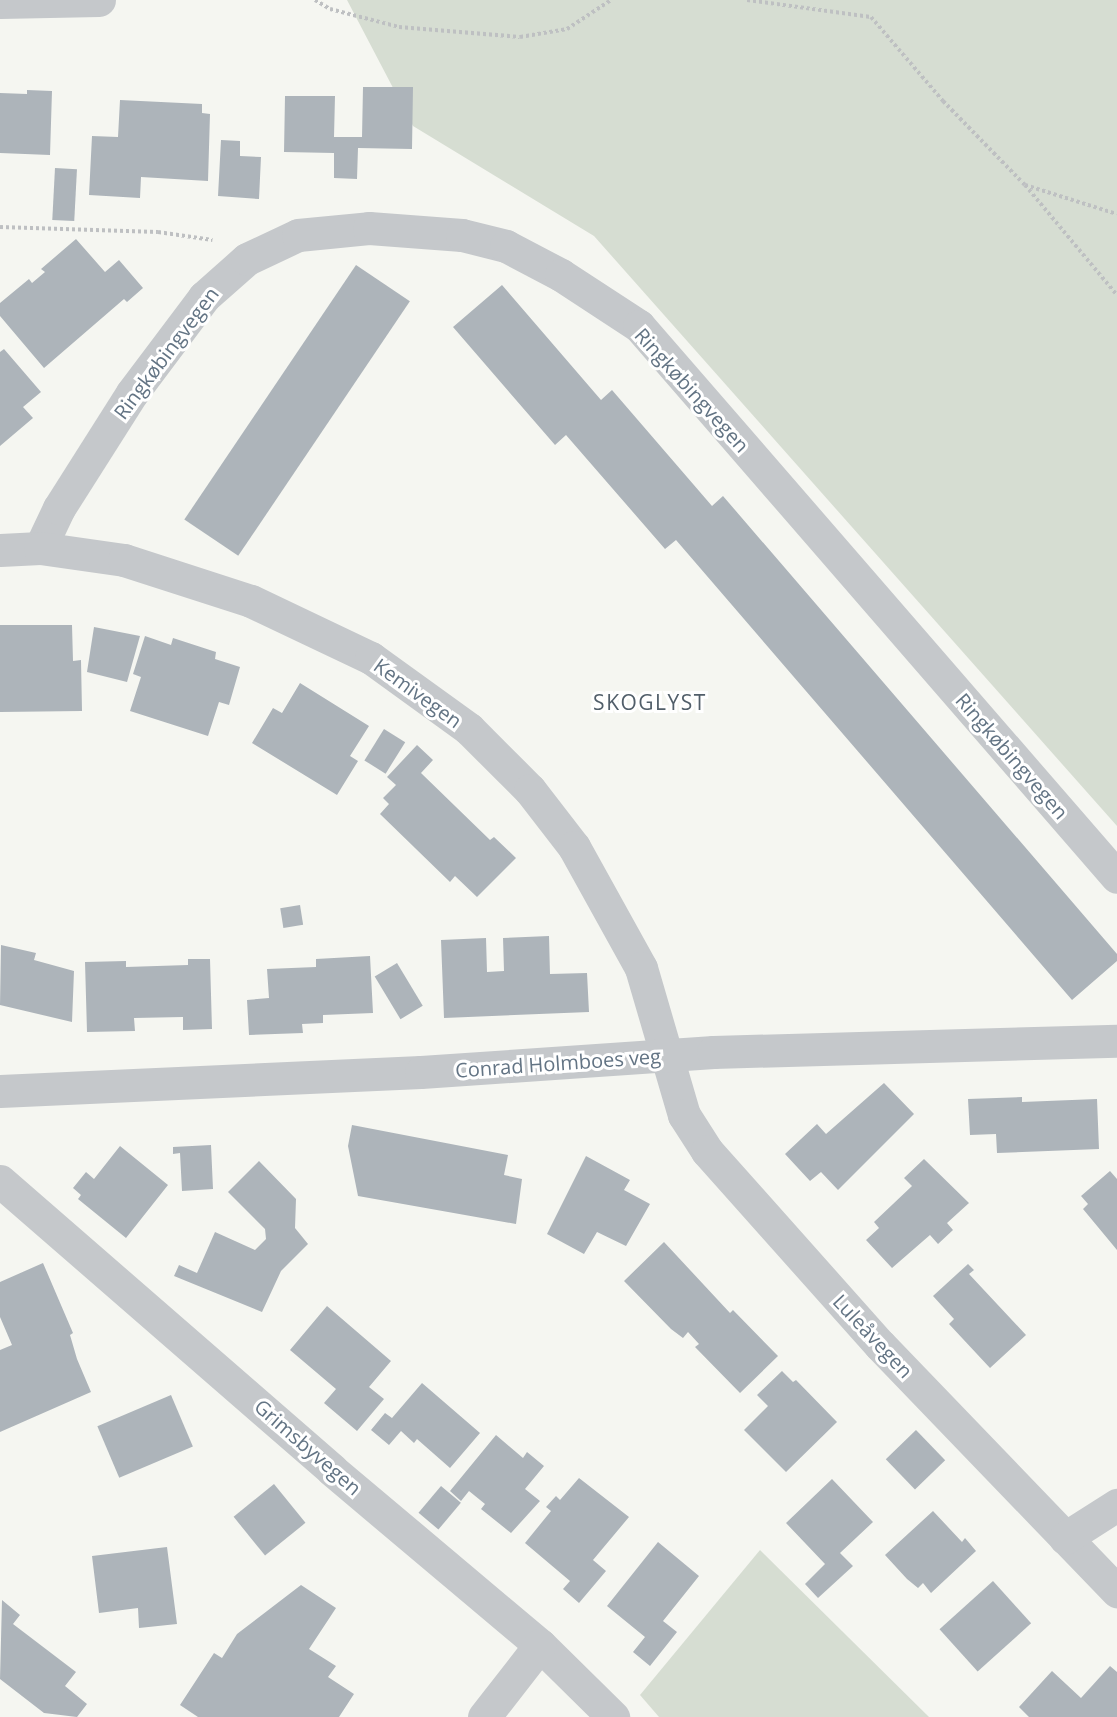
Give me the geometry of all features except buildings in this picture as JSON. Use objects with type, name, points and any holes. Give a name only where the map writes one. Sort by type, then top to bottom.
[{"type":"street","points":[[0,2],[99,0]]},
{"type":"street","name":"Ringkøbingvegen","points":[[40,548],[59,508],[132,393],[204,297],[241,263],[289,238],[332,230],[401,229],[462,235],[506,246],[535,260],[639,327],[1117,877]]},
{"type":"street","name":"Kemivegen","points":[[0,550],[40,548],[79,551],[156,568],[251,601],[371,658],[469,729],[530,790],[574,847],[641,968],[667,1056]]},
{"type":"street","name":"Conrad Holmboes veg","points":[[0,1091],[421,1072],[667,1056],[1117,1041]]},
{"type":"street","name":"Luleåvegen","points":[[667,1056],[684,1115],[707,1150],[880,1345],[1117,1591]]},
{"type":"street","name":"Grimsbyvegen","points":[[0,1181],[332,1470],[540,1645],[614,1717]]},
{"type":"street","points":[[1065,1538],[1117,1505]]},
{"type":"street","points":[[484,1717],[540,1645]]},
{"type":"path","points":[[315,0],[330,9],[399,27],[520,37],[567,29],[611,0]]},
{"type":"path","points":[[747,0],[871,17],[943,101],[1025,185],[1117,295]]},
{"type":"path","points":[[1025,185],[1117,214]]},
{"type":"path","points":[[0,227],[158,232],[226,242],[241,263]]},
{"type":"shaded area","points":[[347,0],[1117,0],[1117,826],[594,236],[413,126]]},
{"type":"shaded area","points":[[760,1550],[929,1717],[659,1717],[640,1695]]},
{"type":"district","name":"SKOGLYST","points":[[650,702]]}]
